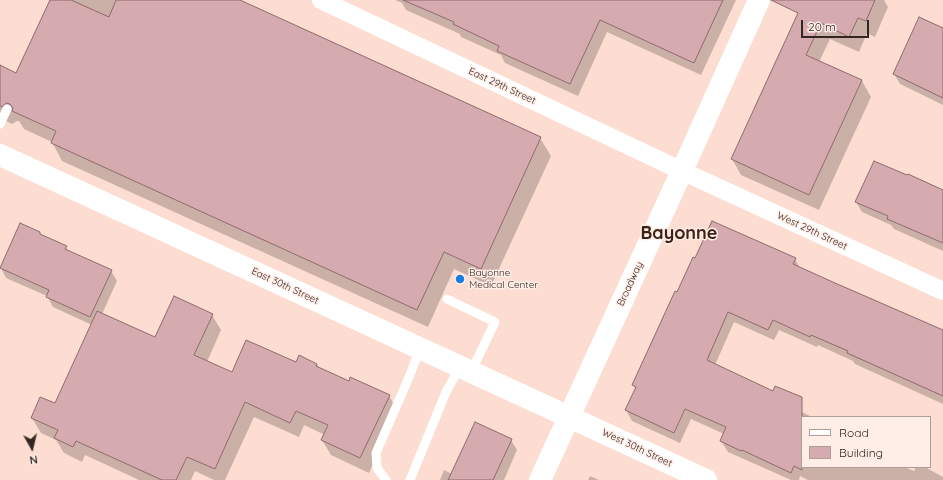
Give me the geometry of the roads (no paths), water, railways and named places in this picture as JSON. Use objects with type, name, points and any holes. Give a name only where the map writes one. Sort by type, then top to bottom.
[{"type":"street","name":"East 29th Street","points":[[321,0],[682,172]]},
{"type":"street","name":"Broadway","points":[[540,480],[682,172],[759,0]]},
{"type":"street","name":"East 30th Street","points":[[0,155],[569,417]]},
{"type":"street","name":"West 29th Street","points":[[682,172],[943,291]]},
{"type":"street","name":"West 30th Street","points":[[569,417],[706,480]]},
{"type":"lane","points":[[0,124],[7,109]]},
{"type":"lane","points":[[410,480],[446,392],[465,369],[495,322],[447,298]]},
{"type":"lane","points":[[386,480],[377,468],[376,453],[410,375],[420,348]]},
{"type":"place","name":"Bayonne Medical Center","points":[[460,279]]},
{"type":"district","name":"Bayonne","points":[[679,234]]}]
